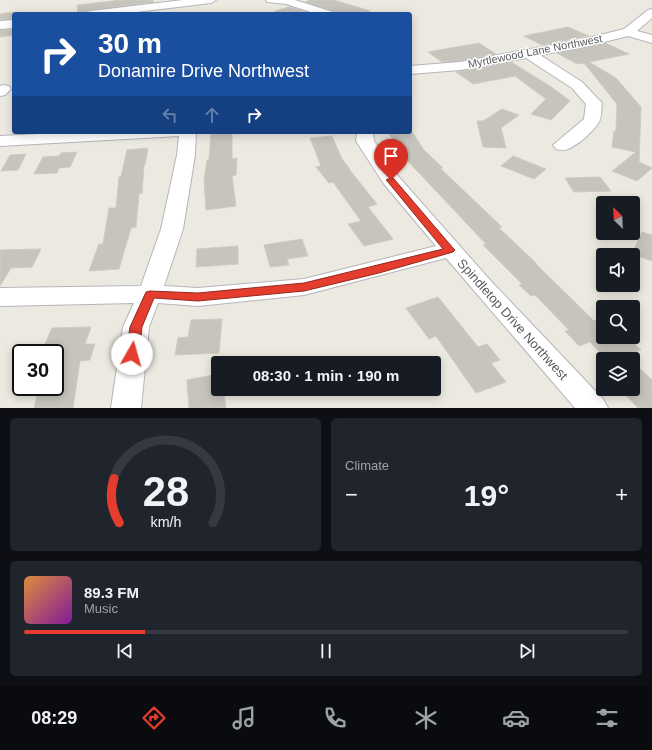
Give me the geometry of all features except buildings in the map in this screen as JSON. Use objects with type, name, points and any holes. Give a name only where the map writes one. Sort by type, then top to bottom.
[{"type":"street","points":[[108,12],[211,0]]},
{"type":"street","points":[[270,0],[287,1],[323,12]]},
{"type":"street","name":"Myrtlewood Lane Northwest","points":[[412,70],[460,66],[584,43],[628,32],[652,12]]},
{"type":"street","points":[[0,25],[12,24]]},
{"type":"street","points":[[628,32],[652,40]]},
{"type":"street","points":[[529,54],[577,85],[594,103],[592,120],[578,134],[562,145]]},
{"type":"street","points":[[0,141],[136,134]]},
{"type":"street","points":[[126,408],[136,327],[150,294],[172,229],[186,155],[188,134]]},
{"type":"street","name":"Spindletop Drive Northwest","points":[[365,134],[366,141],[391,180],[450,250],[593,408]]},
{"type":"street","points":[[0,297],[150,294],[198,297],[304,287],[450,250]]},
{"type":"route","points":[[132,354],[136,327],[150,294],[198,297],[304,287],[450,250],[391,180]]}]
